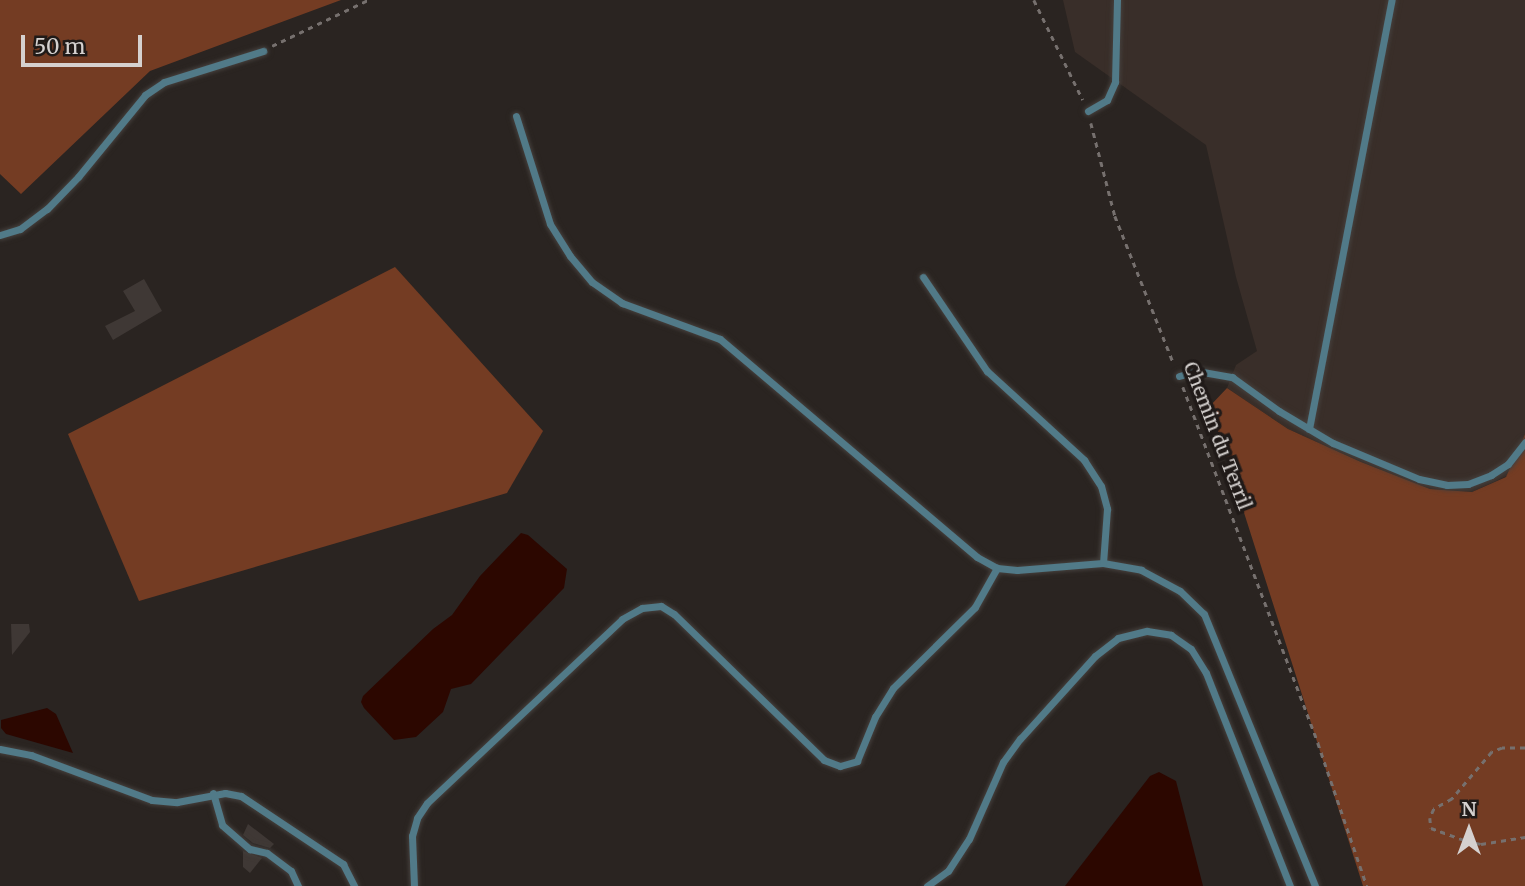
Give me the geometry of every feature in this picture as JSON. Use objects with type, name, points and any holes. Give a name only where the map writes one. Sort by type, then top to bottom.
[{"type":"lane","points":[[1088,111],[1107,100],[1115,82],[1116,0]]},
{"type":"lane","points":[[1309,429],[1392,0]]},
{"type":"lane","points":[[0,235],[20,229],[47,209],[78,177],[145,95],[164,82],[263,51]]},
{"type":"lane","points":[[516,116],[550,224],[569,256],[592,282],[622,303],[720,339],[977,557],[997,568],[1103,563],[1141,570],[1180,591],[1204,614],[1315,886]]},
{"type":"lane","points":[[923,277],[987,371],[1084,460],[1101,486],[1107,509],[1103,563]]},
{"type":"lane","points":[[1179,376],[1197,370],[1231,377],[1333,443],[1419,480],[1447,485],[1468,484],[1491,475],[1508,464],[1525,442]]},
{"type":"lane","points":[[414,886],[412,836],[417,818],[427,803],[622,619],[642,608],[661,606],[674,614],[824,760],[840,766],[857,761],[875,717],[893,688],[975,607],[997,568]]},
{"type":"lane","points":[[927,886],[948,871],[969,839],[1003,762],[1020,739],[1095,656],[1118,638],[1147,631],[1171,635],[1191,649],[1206,673],[1290,886]]},
{"type":"lane","points":[[0,749],[32,755],[152,800],[177,802],[213,793],[241,796],[342,864],[354,886]]},
{"type":"lane","points":[[213,793],[222,825],[250,849],[267,853],[291,871],[298,886]]},
{"type":"path","points":[[263,51],[368,0]]},
{"type":"path","name":"Chemin du Terril","points":[[1034,0],[1088,111],[1115,216],[1179,376],[1318,743],[1367,886]]},
{"type":"path","points":[[1525,748],[1492,751],[1452,799],[1434,809],[1430,818],[1431,828],[1466,841],[1481,844],[1525,837]]},
{"type":"shaded area","points":[[0,0],[341,0],[150,71],[21,194],[0,174]]},
{"type":"shaded area","points":[[1063,0],[1525,0],[1525,434],[1507,476],[1472,492],[1430,489],[1288,429],[1227,388],[1236,365],[1257,351],[1236,277],[1206,145],[1075,52]]},
{"type":"shaded area","points":[[395,267],[543,431],[507,493],[139,601],[68,434]]},
{"type":"shaded area","points":[[1227,388],[1288,429],[1430,489],[1472,492],[1506,477],[1525,434],[1525,886],[1363,886],[1210,406]]},
{"type":"shaded area","points":[[521,533],[528,535],[567,569],[564,588],[471,684],[451,689],[443,712],[416,737],[394,740],[364,708],[361,702],[363,696],[433,629],[452,615],[480,576]]},
{"type":"shaded area","points":[[47,708],[56,714],[73,753],[6,734],[1,728],[1,720]]},
{"type":"shaded area","points":[[1159,772],[1176,781],[1203,886],[1065,886],[1150,776]]},
{"type":"building","points":[[144,279],[162,311],[113,340],[105,326],[135,311],[123,291]]},
{"type":"building","points":[[11,624],[29,624],[30,632],[12,655]]},
{"type":"building","points":[[248,824],[274,844],[270,848],[253,843],[243,835]]},
{"type":"building","points":[[243,851],[262,858],[250,873],[243,867]]}]
